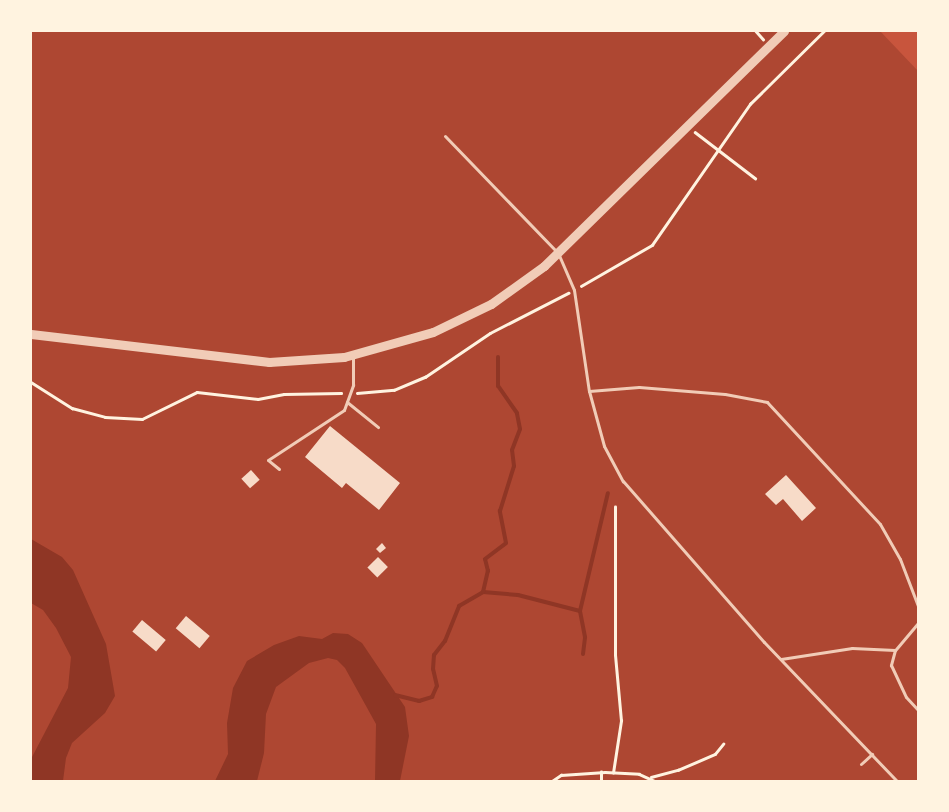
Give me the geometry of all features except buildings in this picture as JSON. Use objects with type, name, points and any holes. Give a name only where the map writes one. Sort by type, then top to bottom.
[{"type":"street","points":[[31,334],[243,361],[294,362],[353,355],[402,343],[463,319],[518,286],[558,253],[784,31]]},
{"type":"lane","points":[[445,136],[558,253],[574,290],[589,391],[604,446],[624,481],[780,659],[898,781]]},
{"type":"lane","points":[[279,469],[268,460],[344,410],[351,393],[353,355]]},
{"type":"lane","points":[[589,391],[638,388],[725,394],[767,402],[880,524],[900,559],[918,606]]},
{"type":"lane","points":[[348,402],[378,427]]},
{"type":"lane","points":[[918,623],[895,650],[891,666],[906,697],[918,710]]},
{"type":"lane","points":[[780,659],[852,648],[895,650]]},
{"type":"lane","points":[[861,764],[872,754]]},
{"type":"path","points":[[31,382],[72,408],[105,417],[142,420],[197,392],[258,399],[284,394],[351,393],[394,390],[425,377],[490,333],[574,290],[652,245],[750,104],[824,31]]},
{"type":"path","points":[[687,127],[755,178]]},
{"type":"path","points":[[614,773],[622,722],[615,656],[615,507]]},
{"type":"path","points":[[552,781],[561,774],[601,772],[652,777],[678,770],[715,754],[722,744]]},
{"type":"path","points":[[601,772],[601,781]]},
{"type":"path","points":[[652,777],[655,781]]},
{"type":"shaded area","points":[[31,31],[880,31],[918,71],[918,781],[31,781]]},
{"type":"shaded area","points":[[31,539],[62,557],[73,570],[106,644],[115,696],[105,713],[72,743],[66,758],[63,781],[32,781],[31,759],[68,688],[71,657],[56,628],[43,610],[31,603]]},
{"type":"shaded area","points":[[333,633],[348,634],[362,643],[405,707],[409,736],[400,781],[375,781],[376,724],[345,668],[337,660],[328,658],[309,663],[276,687],[266,714],[264,753],[257,781],[215,781],[228,754],[227,723],[233,688],[247,661],[274,645],[299,636],[322,639]]},
{"type":"waterway","points":[[395,695],[419,701],[432,697],[437,686],[433,669],[434,655],[445,641],[459,606],[483,592],[488,571],[485,559],[506,543],[500,511],[514,466],[512,450],[520,429],[517,413],[498,386],[498,357]]},
{"type":"waterway","points":[[583,654],[585,637],[580,611],[608,493]]},
{"type":"waterway","points":[[483,592],[518,595],[580,611]]}]
